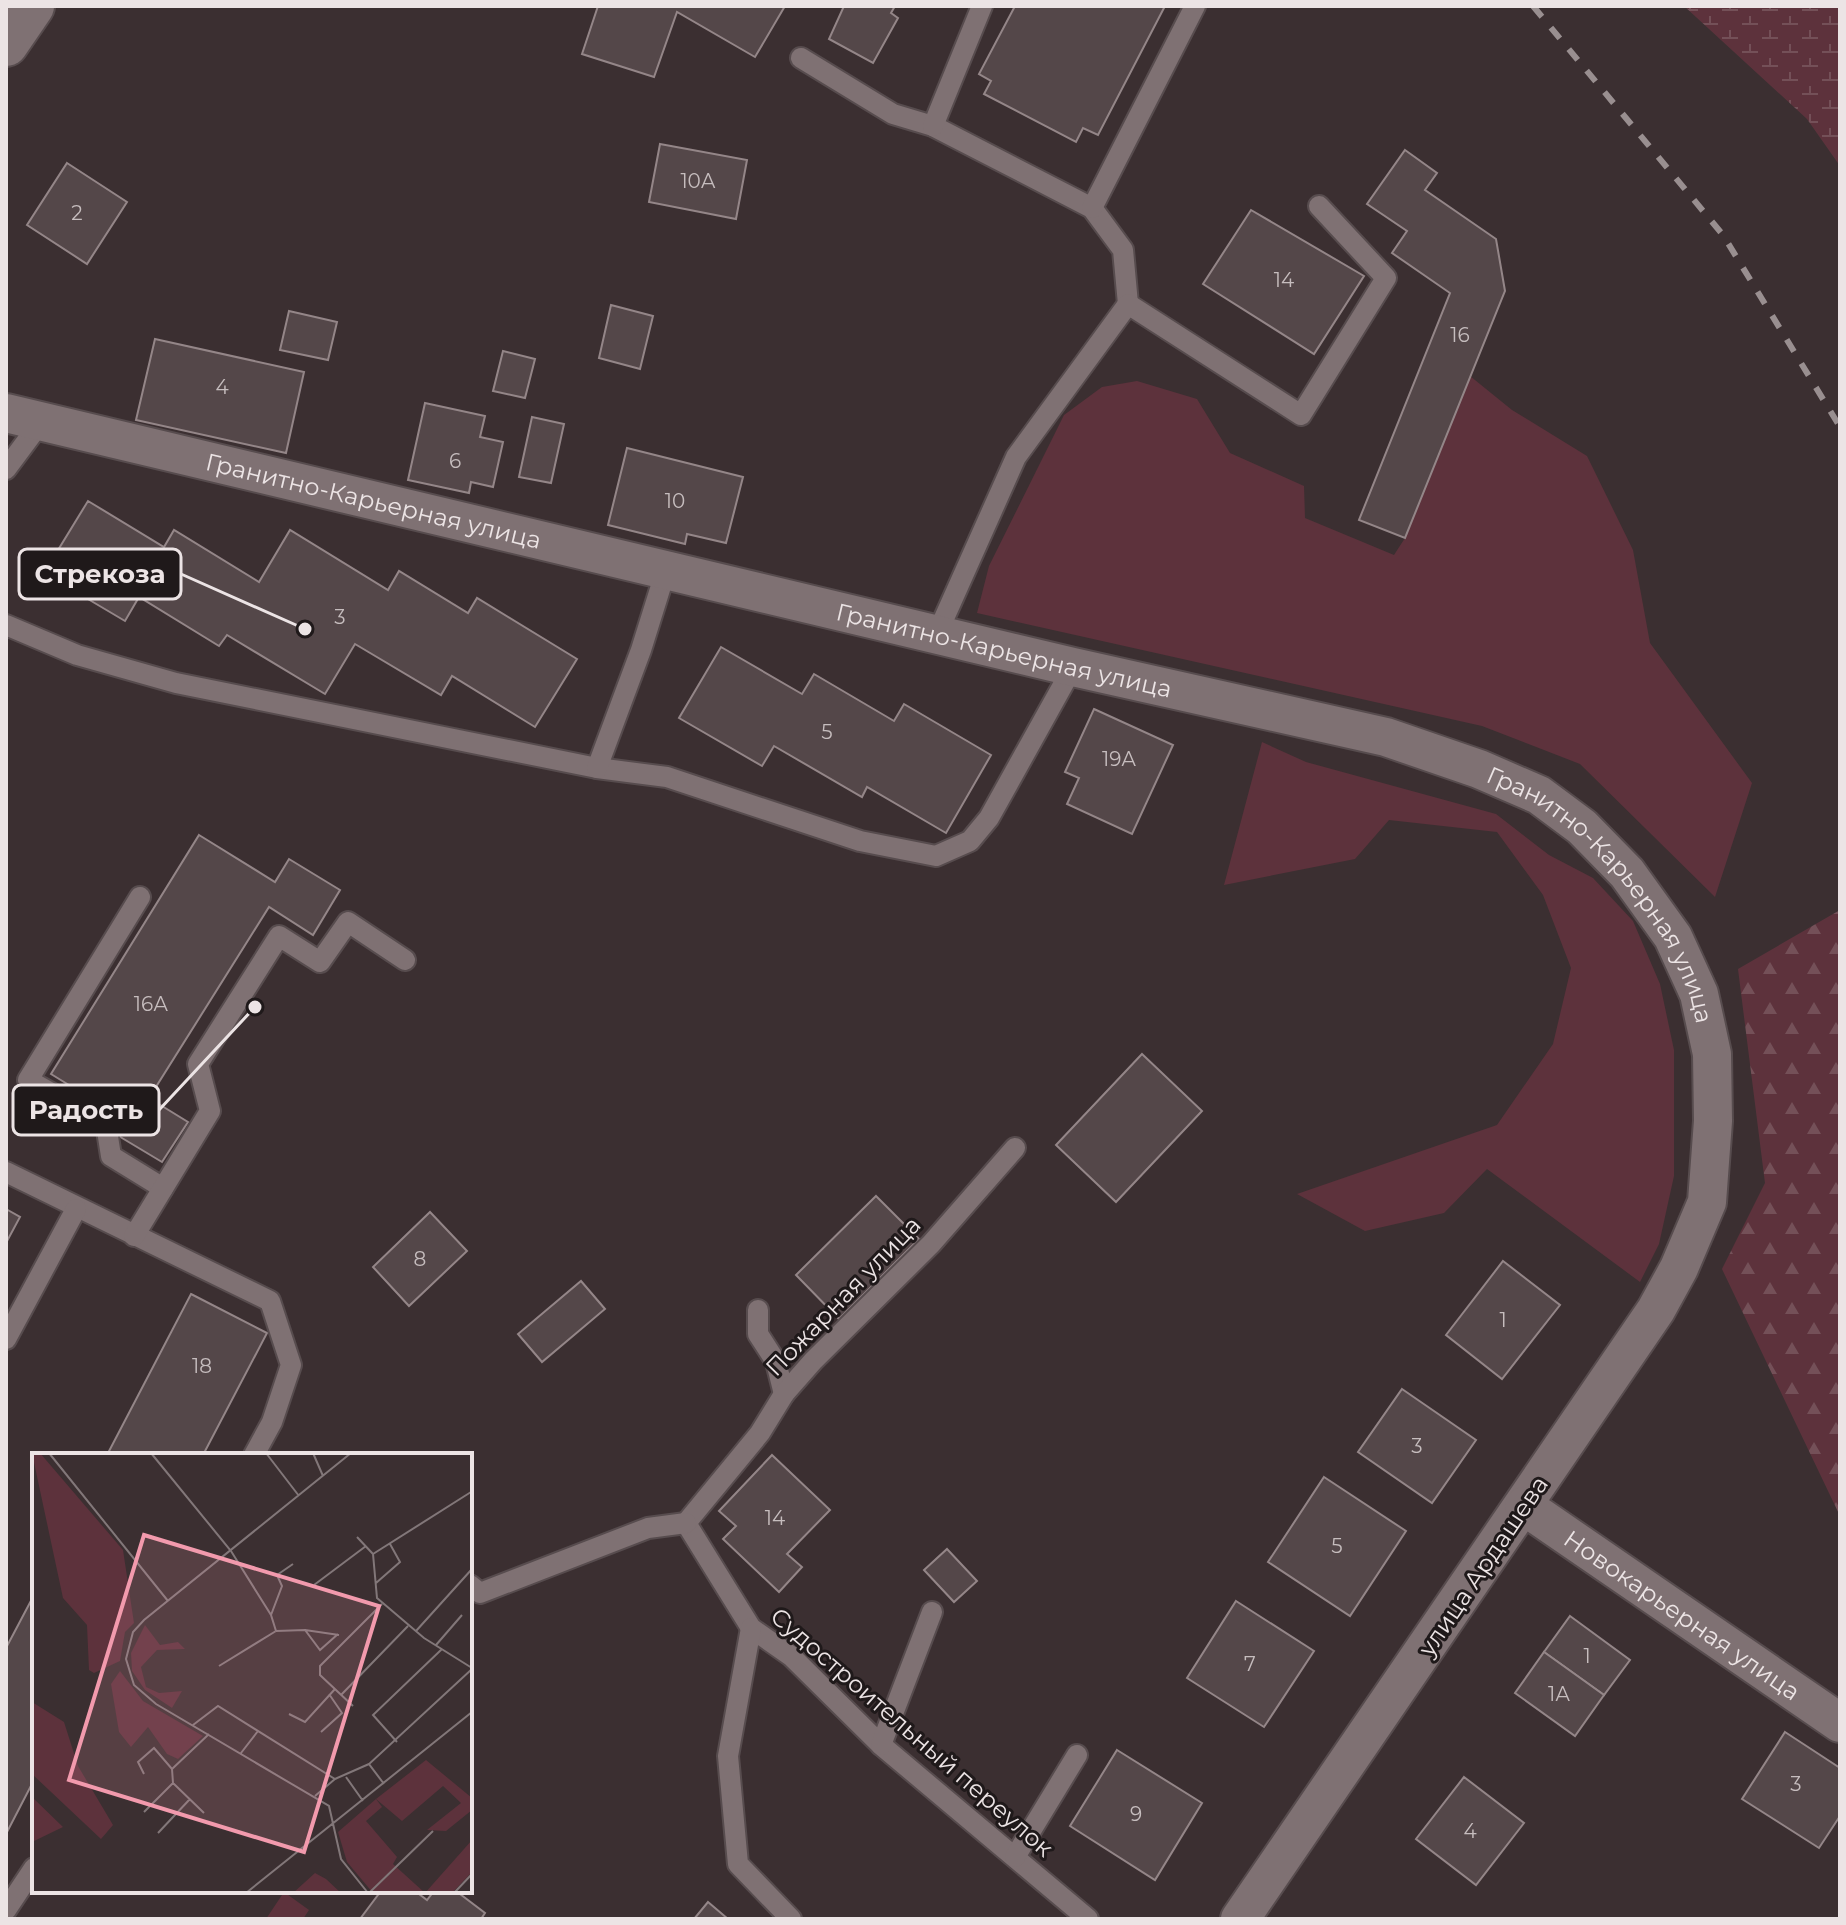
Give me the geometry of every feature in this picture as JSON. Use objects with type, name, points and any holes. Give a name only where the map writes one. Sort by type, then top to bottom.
[{"type":"street","points":[[6,44],[32,6]]},
{"type":"street","name":"Гранитно-Карьерная улица","points":[[23,418],[1073,667],[1386,737],[1479,769],[1539,795],[1582,827],[1627,873],[1673,937],[1699,994],[1712,1054],[1713,1121],[1707,1202]]},
{"type":"street","name":"улица Ардашева","points":[[1240,1919],[1656,1310],[1679,1268],[1707,1202]]},
{"type":"street","name":"Новокарьерная улица","points":[[1524,1506],[1840,1723]]},
{"type":"lane","points":[[933,126],[982,6]]},
{"type":"lane","points":[[1092,208],[1195,6]]},
{"type":"lane","points":[[801,58],[893,114],[933,126],[1092,208],[1123,250],[1128,304],[1016,457],[937,634]]},
{"type":"lane","points":[[1128,304],[1301,415],[1386,278],[1319,206]]},
{"type":"lane","points":[[6,469],[23,418]]},
{"type":"lane","points":[[597,768],[641,650],[666,570]]},
{"type":"lane","points":[[6,625],[77,655],[176,683],[597,768],[667,777],[860,841],[936,856],[970,841],[989,818],[1073,667]]},
{"type":"lane","points":[[140,897],[28,1080],[106,1124],[111,1156],[163,1188]]},
{"type":"lane","points":[[134,1236],[210,1111],[198,1064],[279,936],[320,962],[348,922],[405,960]]},
{"type":"lane","name":"Пожарная улица","points":[[686,1523],[760,1433],[784,1394],[931,1244],[1015,1148]]},
{"type":"lane","points":[[6,1172],[76,1209],[270,1301],[291,1365],[272,1422],[255,1453]]},
{"type":"lane","points":[[6,1339],[76,1209]]},
{"type":"lane","points":[[758,1310],[758,1334],[776,1362],[784,1394]]},
{"type":"lane","points":[[473,1591],[648,1528],[686,1523]]},
{"type":"lane","name":"Судостроительный переулок","points":[[686,1523],[751,1628],[791,1656],[881,1745],[1088,1919]]},
{"type":"lane","points":[[881,1745],[932,1612]]},
{"type":"lane","points":[[751,1628],[728,1756],[738,1864],[791,1919]]},
{"type":"lane","points":[[1015,1857],[1077,1755]]},
{"type":"lane","points":[[6,1910],[32,1871]]},
{"type":"green space","points":[[1684,6],[1840,6],[1840,166],[1807,119]]},
{"type":"green space","points":[[1470,376],[1512,410],[1587,456],[1633,550],[1650,643],[1752,783],[1715,897],[1580,764],[1482,726],[977,613],[989,566],[1064,415],[1102,387],[1137,381],[1197,399],[1230,453],[1304,486],[1305,518],[1394,555],[1405,538]]},
{"type":"green space","points":[[1262,742],[1306,762],[1496,814],[1549,855],[1593,878],[1633,921],[1660,984],[1674,1050],[1674,1176],[1659,1244],[1640,1282],[1487,1169],[1444,1213],[1365,1231],[1297,1194],[1497,1125],[1553,1044],[1571,968],[1543,895],[1497,832],[1389,820],[1355,859],[1224,885]]},
{"type":"green space","points":[[1840,910],[1840,1516],[1722,1269],[1765,1183],[1738,969]]},
{"type":"green space","points":[[283,1893],[309,1910],[303,1919],[266,1919]]},
{"type":"building","points":[[598,6],[785,6],[755,57],[677,12],[654,77],[582,54]]},
{"type":"building","points":[[844,6],[895,6],[891,13],[898,18],[873,63],[829,39]]},
{"type":"building","points":[[1015,6],[1165,6],[1098,135],[1083,128],[1076,142],[984,94],[991,81],[979,74]]},
{"type":"building","points":[[660,144],[747,160],[736,219],[649,202]]},
{"type":"building","points":[[1405,150],[1437,173],[1425,190],[1496,239],[1505,291],[1405,538],[1359,520],[1450,293],[1392,253],[1407,231],[1367,204]]},
{"type":"building","points":[[67,163],[127,202],[87,264],[27,225]]},
{"type":"building","points":[[1251,210],[1364,276],[1314,354],[1203,284]]},
{"type":"building","points":[[611,305],[653,316],[640,369],[599,358]]},
{"type":"building","points":[[289,311],[337,322],[328,360],[280,350]]},
{"type":"building","points":[[155,339],[304,372],[286,453],[136,420]]},
{"type":"building","points":[[503,351],[535,359],[525,398],[493,391]]},
{"type":"building","points":[[425,403],[485,416],[480,437],[503,442],[493,487],[471,482],[469,493],[408,480]]},
{"type":"building","points":[[532,417],[564,424],[551,483],[519,477]]},
{"type":"building","points":[[627,448],[743,477],[726,543],[687,534],[685,544],[608,525]]},
{"type":"building","points":[[88,501],[164,547],[174,530],[259,582],[290,530],[388,590],[399,571],[468,613],[477,598],[577,659],[535,727],[452,676],[441,695],[355,644],[325,694],[227,635],[219,646],[139,597],[125,621],[44,573]]},
{"type":"building","points":[[721,647],[802,694],[814,674],[894,721],[904,704],[991,755],[946,833],[867,787],[862,797],[774,746],[762,766],[679,718]]},
{"type":"building","points":[[1094,709],[1173,745],[1132,834],[1067,804],[1079,778],[1065,772]]},
{"type":"building","points":[[199,835],[275,882],[289,859],[340,890],[313,935],[269,907],[149,1098],[188,1122],[162,1162],[117,1135],[126,1120],[51,1074]]},
{"type":"building","points":[[1142,1054],[1202,1111],[1116,1202],[1056,1145]]},
{"type":"building","points":[[876,1196],[919,1239],[839,1319],[796,1275]]},
{"type":"building","points":[[6,1209],[20,1217],[6,1243]]},
{"type":"building","points":[[430,1212],[467,1251],[409,1306],[373,1267]]},
{"type":"building","points":[[1503,1261],[1560,1305],[1502,1379],[1446,1335]]},
{"type":"building","points":[[581,1281],[605,1309],[542,1362],[518,1334]]},
{"type":"building","points":[[191,1294],[267,1333],[204,1453],[108,1453]]},
{"type":"building","points":[[1402,1389],[1476,1440],[1432,1503],[1358,1452]]},
{"type":"building","points":[[772,1455],[830,1510],[787,1554],[802,1567],[779,1592],[723,1539],[736,1526],[719,1511]]},
{"type":"building","points":[[1324,1477],[1406,1531],[1350,1616],[1268,1562]]},
{"type":"building","points":[[947,1549],[977,1581],[954,1602],[924,1570]]},
{"type":"building","points":[[32,1599],[32,1784],[6,1834],[6,1648]]},
{"type":"building","points":[[1236,1601],[1314,1651],[1264,1727],[1187,1678]]},
{"type":"building","points":[[1570,1616],[1630,1660],[1604,1695],[1544,1652]]},
{"type":"building","points":[[1544,1652],[1604,1695],[1575,1736],[1515,1693]]},
{"type":"building","points":[[1785,1732],[1840,1768],[1840,1816],[1819,1848],[1742,1799]]},
{"type":"building","points":[[1117,1750],[1202,1803],[1155,1880],[1070,1826]]},
{"type":"building","points":[[1464,1777],[1524,1823],[1476,1885],[1416,1839]]},
{"type":"building","points":[[380,1893],[418,1893],[427,1900],[432,1893],[459,1893],[485,1913],[481,1919],[360,1919]]},
{"type":"building","points":[[708,1902],[728,1919],[694,1919]]},
{"type":"railway","points":[[1533,6],[1723,235],[1840,427]]},
{"type":"place","name":"Стрекоза","points":[[305,629]]},
{"type":"place","name":"Радость","points":[[255,1007]]}]
